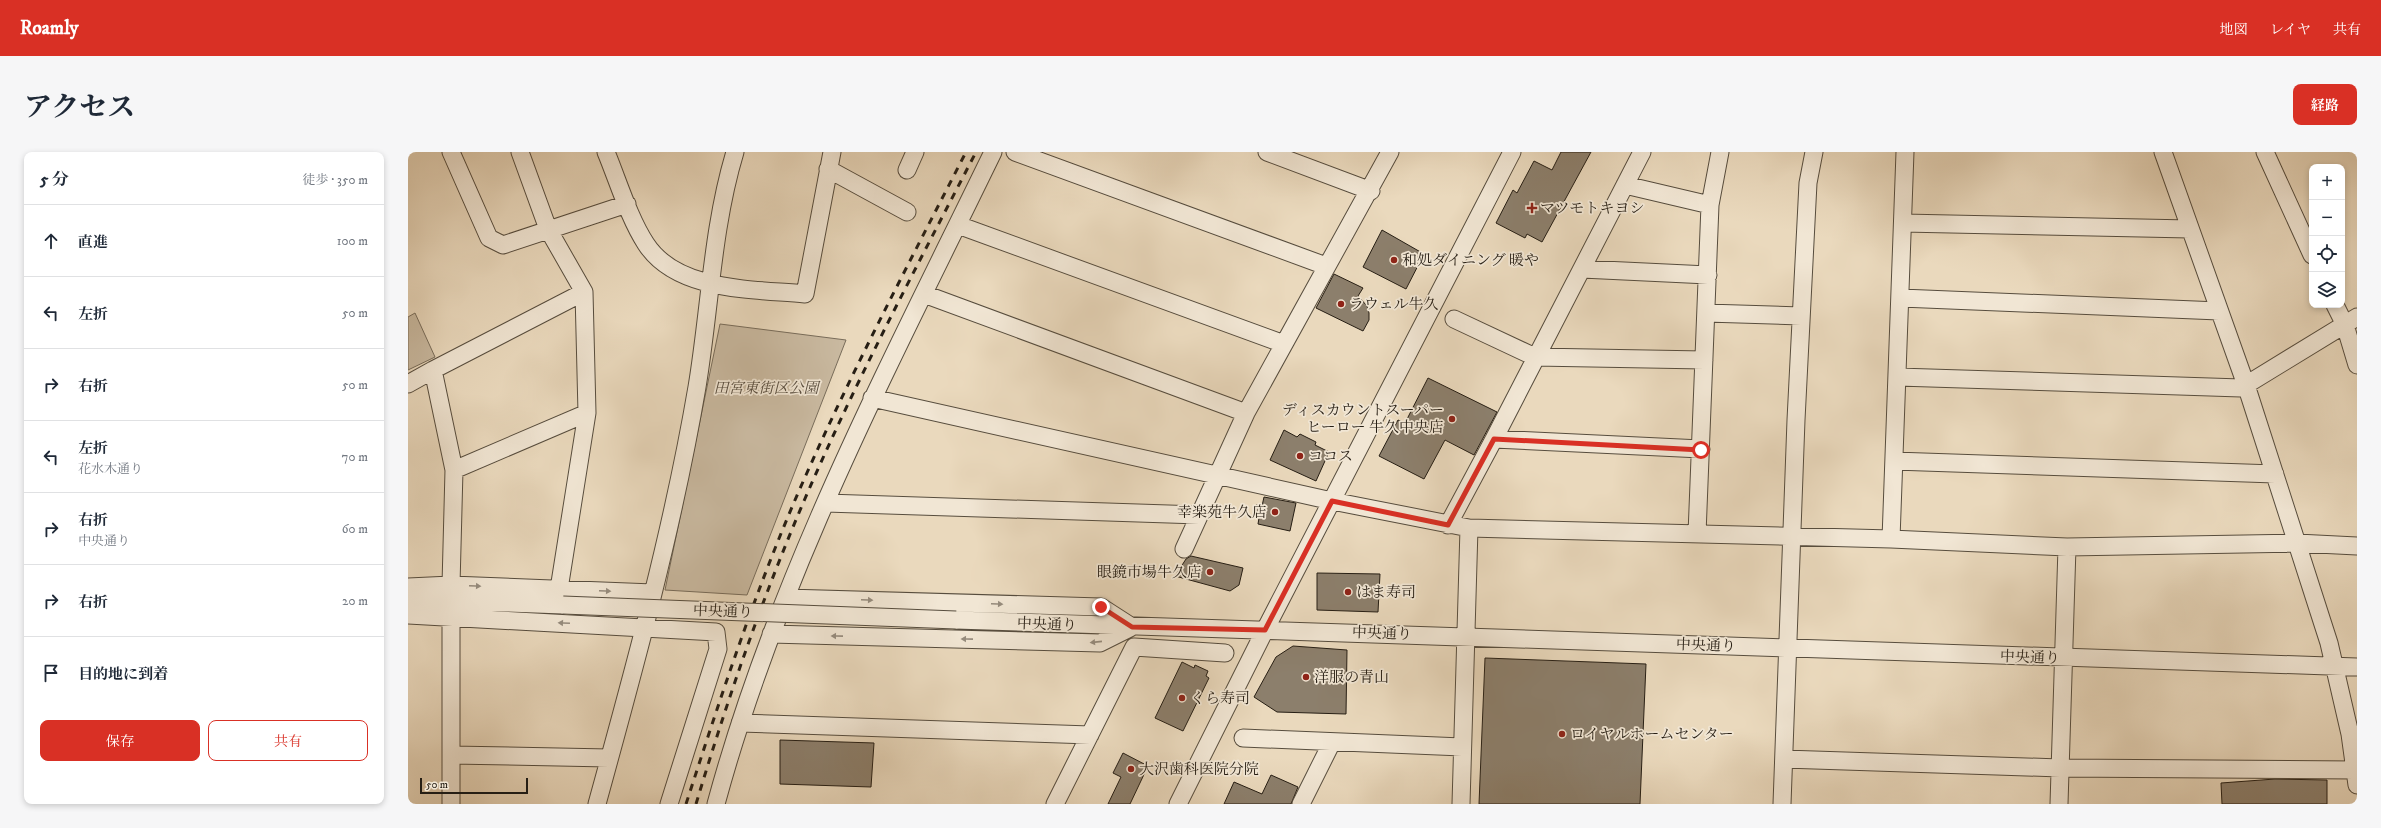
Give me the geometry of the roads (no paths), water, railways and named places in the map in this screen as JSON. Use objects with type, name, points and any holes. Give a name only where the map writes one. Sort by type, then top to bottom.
[{"type":"street","points":[[451,152],[489,238],[503,245],[627,204]]},
{"type":"street","points":[[520,152],[548,229],[584,292],[587,413],[558,589]]},
{"type":"street","points":[[606,152],[627,204],[646,244],[662,262],[688,278],[712,284],[805,294],[832,152]]},
{"type":"street","points":[[596,804],[645,627],[671,520],[697,386],[712,284],[717,236],[735,152]]},
{"type":"street","points":[[907,170],[915,152]]},
{"type":"street","points":[[716,804],[740,723],[771,634],[826,503],[872,398],[993,152]]},
{"type":"street","points":[[1015,152],[1326,266]]},
{"type":"street","points":[[1267,152],[1371,191]]},
{"type":"street","points":[[1184,549],[1246,413],[1326,266],[1371,191],[1390,152]]},
{"type":"street","points":[[1178,804],[1265,630],[1512,152]]},
{"type":"street","points":[[1448,525],[1642,152]]},
{"type":"street","points":[[1697,534],[1710,205],[1720,152]]},
{"type":"street","points":[[1782,804],[1801,316],[1808,183],[1814,152]]},
{"type":"street","points":[[1891,539],[1905,152]]},
{"type":"street","points":[[1784,759],[2356,777],[2335,667],[2297,543],[2246,385],[2163,152]]},
{"type":"street","points":[[2264,152],[2309,249]]},
{"type":"street","points":[[828,170],[907,212]]},
{"type":"street","points":[[1625,185],[1710,205]]},
{"type":"street","points":[[1903,223],[2190,229]]},
{"type":"street","points":[[958,225],[1284,344]]},
{"type":"street","points":[[1582,269],[1708,275]]},
{"type":"street","points":[[408,384],[584,292]]},
{"type":"street","points":[[924,294],[1246,413]]},
{"type":"street","points":[[1900,298],[2219,311]]},
{"type":"street","points":[[2338,308],[2351,321],[2357,365]]},
{"type":"street","points":[[1706,313],[1801,316]]},
{"type":"street","points":[[1454,320],[1535,357],[1704,360]]},
{"type":"street","points":[[1898,376],[2241,388],[2351,321]]},
{"type":"street","points":[[434,370],[454,470],[452,585]]},
{"type":"street","points":[[872,398],[1219,474],[1332,501],[1469,528],[1792,538],[1891,539],[2067,547],[2297,543],[2357,546]]},
{"type":"street","points":[[454,470],[587,413]]},
{"type":"street","points":[[1494,439],[1701,450]]},
{"type":"street","points":[[1894,461],[2275,474]]},
{"type":"street","points":[[826,503],[1199,515]]},
{"type":"street","points":[[1461,804],[1469,528]]},
{"type":"street","points":[[2059,804],[2067,547]]},
{"type":"street","points":[[408,587],[452,585],[653,593]]},
{"type":"street","points":[[786,598],[1101,607],[1132,627]]},
{"type":"street","name":"中央通り","points":[[408,599],[1132,627],[1467,636],[2064,658],[2357,667]]},
{"type":"street","points":[[408,615],[716,632],[718,649],[669,804]]},
{"type":"street","points":[[451,618],[451,804]]},
{"type":"street","points":[[771,634],[1100,642],[1132,627]]},
{"type":"street","points":[[1055,804],[1134,647],[1225,653]]},
{"type":"street","points":[[740,723],[1090,736]]},
{"type":"street","points":[[1243,738],[1462,747]]},
{"type":"street","points":[[1301,804],[1332,742]]},
{"type":"street","points":[[451,756],[609,758]]},
{"type":"railway","points":[[686,804],[756,597],[806,475],[904,272],[966,152]]},
{"type":"railway","points":[[696,804],[735,680],[780,558],[814,478],[872,355],[976,152]]},
{"type":"place","name":"マツモトキヨシ","points":[[1532,208]]},
{"type":"place","name":"和処ダイニング 暖や","points":[[1394,260]]},
{"type":"place","name":"ラウェル牛久","points":[[1341,304]]},
{"type":"place","name":"ディスカウントスーパー ヒーロー 牛久中央店","points":[[1452,419]]},
{"type":"place","name":"ココス","points":[[1300,456]]},
{"type":"place","name":"幸楽苑牛久店","points":[[1275,512]]},
{"type":"place","name":"眼鏡市場牛久店","points":[[1210,572]]},
{"type":"place","name":"はま寿司","points":[[1348,592]]},
{"type":"place","name":"洋服の青山","points":[[1306,677]]},
{"type":"place","name":"くら寿司","points":[[1182,698]]},
{"type":"place","name":"ロイヤルホームセンター","points":[[1562,734]]},
{"type":"place","name":"大沢歯科医院分院","points":[[1131,769]]},
{"type":"park label","name":"田宮東街区公園","points":[[766,388]]}]
